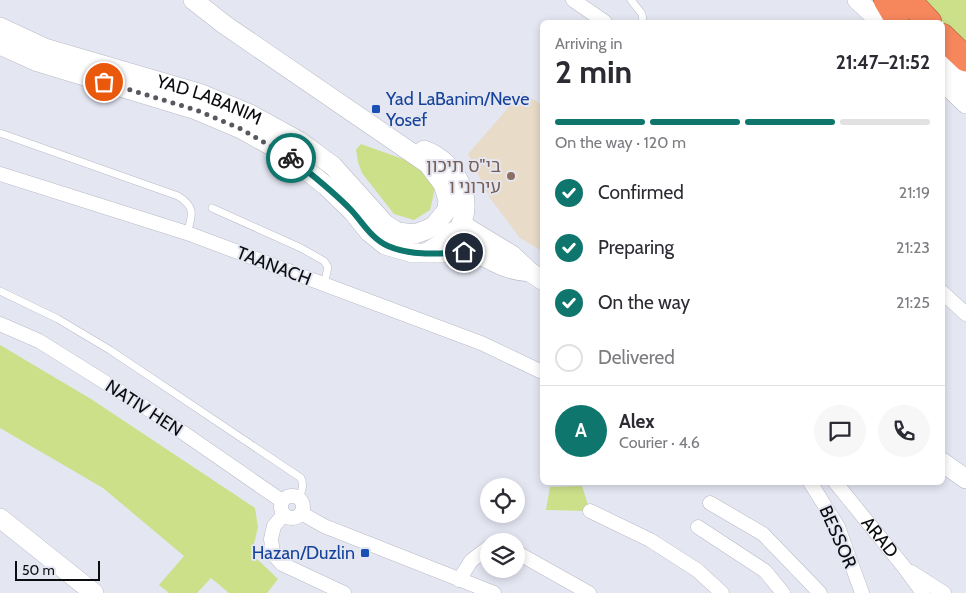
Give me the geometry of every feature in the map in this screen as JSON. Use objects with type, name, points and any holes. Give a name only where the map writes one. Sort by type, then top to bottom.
[{"type":"highway","points":[[892,10],[914,6],[927,20]]},
{"type":"highway","points":[[945,39],[966,59]]},
{"type":"street","points":[[193,0],[226,25],[428,164],[443,184],[448,200],[447,210],[456,237],[484,257],[512,270],[536,276]]},
{"type":"street","points":[[573,0],[601,20]]},
{"type":"street","points":[[857,0],[892,10]]},
{"type":"street","name":"YAD LABANIM","points":[[0,27],[45,48],[199,93],[250,114],[298,141],[333,166],[385,224],[397,232],[415,234],[434,226],[452,224]]},
{"type":"street","name":"YAD LABANIM","points":[[0,45],[38,62],[196,110],[241,129],[286,154],[313,175],[352,212],[369,232],[385,245],[404,252],[464,252],[484,257]]},
{"type":"street","points":[[945,64],[966,83]]},
{"type":"street","points":[[945,85],[966,104]]},
{"type":"street","name":"TAANACH","points":[[0,174],[187,232],[481,343],[540,371]]},
{"type":"street","points":[[428,252],[444,242],[452,224]]},
{"type":"street","points":[[452,224],[512,255],[536,276]]},
{"type":"street","points":[[945,295],[966,314]]},
{"type":"street","name":"NATIV HEN","points":[[0,324],[39,340],[159,416],[283,508]]},
{"type":"street","points":[[945,464],[966,479]]},
{"type":"street","name":"BESSOR","points":[[812,485],[838,527],[862,593]]},
{"type":"street","name":"ARAD","points":[[837,485],[923,593]]},
{"type":"street","points":[[283,508],[290,517],[294,517],[301,513],[303,507],[298,498],[289,496],[283,508],[274,526],[271,539],[272,554],[282,564],[344,593]]},
{"type":"street","points":[[710,504],[763,534],[820,593]]},
{"type":"street","points":[[590,511],[650,540],[697,570],[722,593]]},
{"type":"street","points":[[301,513],[324,526],[494,593]]},
{"type":"street","points":[[0,518],[94,593]]},
{"type":"street","points":[[698,527],[765,571],[784,593]]},
{"type":"street","points":[[459,580],[470,561],[480,554]]},
{"type":"street","points":[[525,557],[589,593]]},
{"type":"street","points":[[904,567],[944,593]]},
{"type":"lane","points":[[632,0],[642,14],[643,20]]},
{"type":"lane","points":[[0,133],[178,196],[190,206],[192,213],[187,232]]},
{"type":"lane","points":[[212,208],[301,248],[324,261],[328,268],[324,285]]},
{"type":"lane","points":[[0,291],[58,319],[110,350],[301,478],[303,482],[302,490],[298,498]]},
{"type":"shaded area","name":"בי\"ס תיכון עירוני ו","points":[[522,92],[540,104],[540,250],[520,238],[490,198],[468,154]]},
{"type":"green space","points":[[917,0],[966,0],[966,47],[945,28],[945,20],[936,20]]},
{"type":"green space","points":[[361,144],[414,163],[434,178],[435,188],[430,210],[414,220],[394,214],[362,173],[356,150]]},
{"type":"green space","points":[[0,345],[91,399],[255,508],[258,527],[254,544],[257,559],[278,579],[267,593],[229,593],[211,578],[197,593],[169,593],[159,585],[184,556],[103,488],[0,428]]},
{"type":"green space","points":[[582,486],[590,511],[546,510],[550,487]]},
{"type":"way so far","points":[[104,82],[196,110],[241,129],[291,158]]},
{"type":"place","name":"Yad LaBanim/Neve Yosef","points":[[376,109]]},
{"type":"place","name":"בי\"ס תיכון עירוני ו","points":[[511,176]]},
{"type":"place","name":"Hazan/Duzlin","points":[[365,553]]},
{"type":"route","points":[[291,158],[326,186],[369,232],[385,245],[404,252],[413,253],[464,252]]}]
